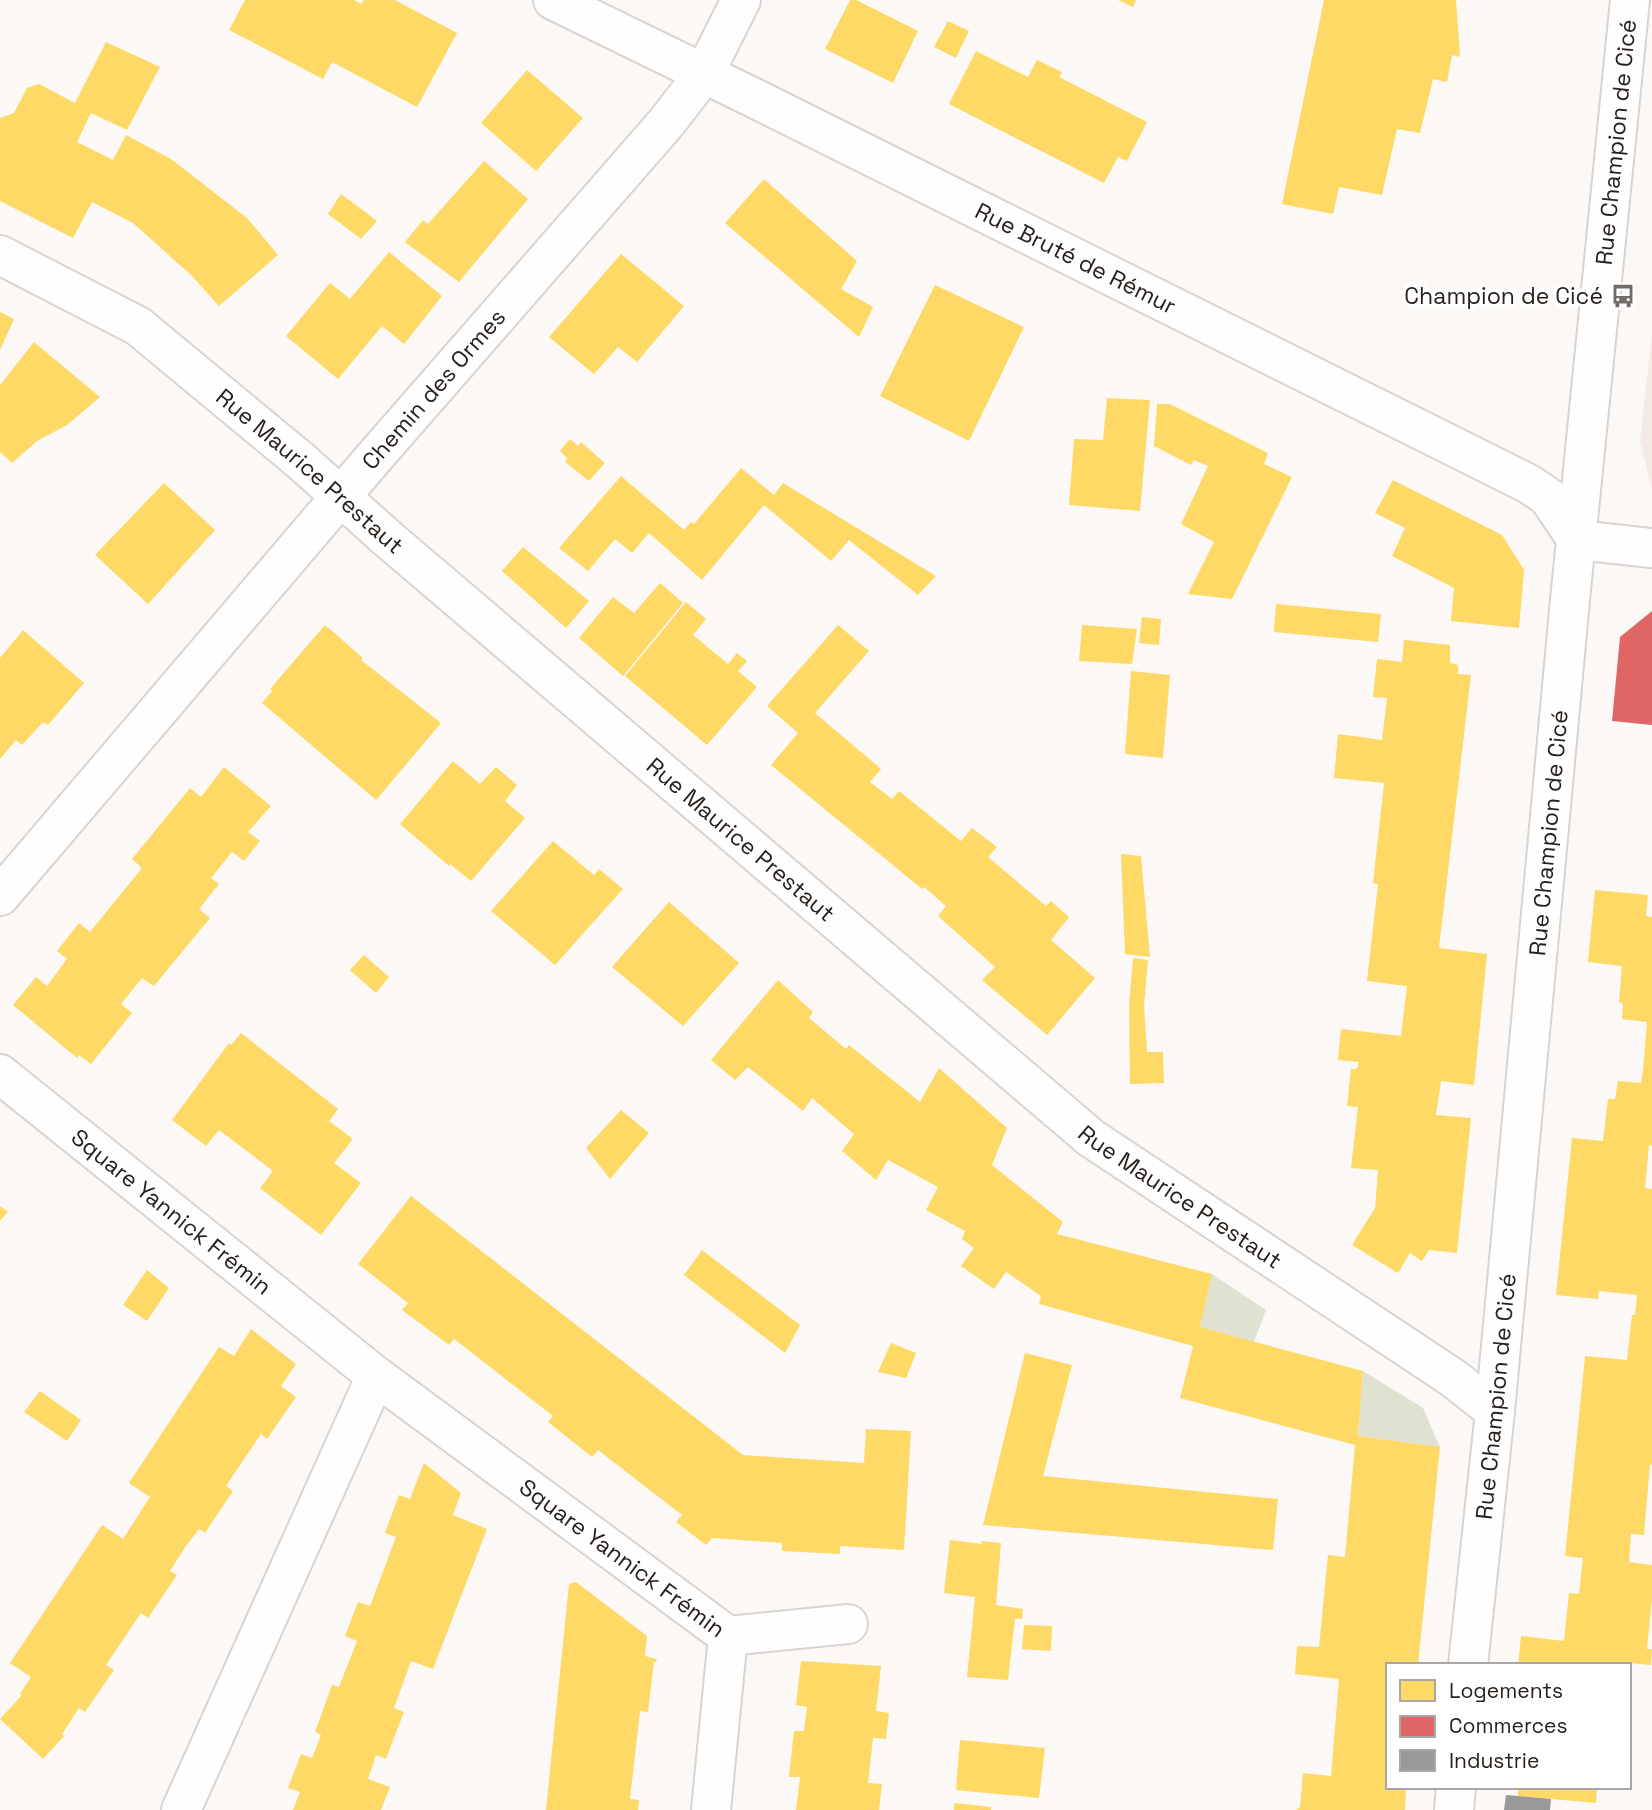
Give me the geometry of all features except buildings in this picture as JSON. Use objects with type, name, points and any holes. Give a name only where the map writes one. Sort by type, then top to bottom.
[{"type":"street","name":"Rue Bruté de Rémur","points":[[553,0],[1530,484],[1548,497],[1577,540]]},
{"type":"street","name":"Chemin des Ormes","points":[[0,896],[340,497],[666,123],[704,74],[741,0]]},
{"type":"street","name":"Rue Champion de Cicé","points":[[1468,1663],[1495,1411],[1570,600],[1630,0]]},
{"type":"street","name":"Rue Maurice Prestaut","points":[[0,255],[138,326],[301,461],[1091,1138],[1453,1378],[1495,1411]]},
{"type":"street","points":[[1577,540],[1652,548]]},
{"type":"street","name":"Square Yannick Frémin","points":[[0,1074],[376,1376],[728,1636],[711,1810]]},
{"type":"street","points":[[181,1810],[376,1376]]},
{"type":"street","points":[[728,1636],[848,1624]]},
{"type":"street","points":[[1454,1810],[1456,1789]]},
{"type":"shaded area","points":[[1652,334],[1652,489],[1640,441]]},
{"type":"green space","points":[[1212,1274],[1266,1310],[1254,1342],[1200,1327]]},
{"type":"green space","points":[[1363,1371],[1423,1408],[1440,1447],[1358,1436]]},
{"type":"place","name":"Champion de Cicé","points":[[1623,296]]}]
